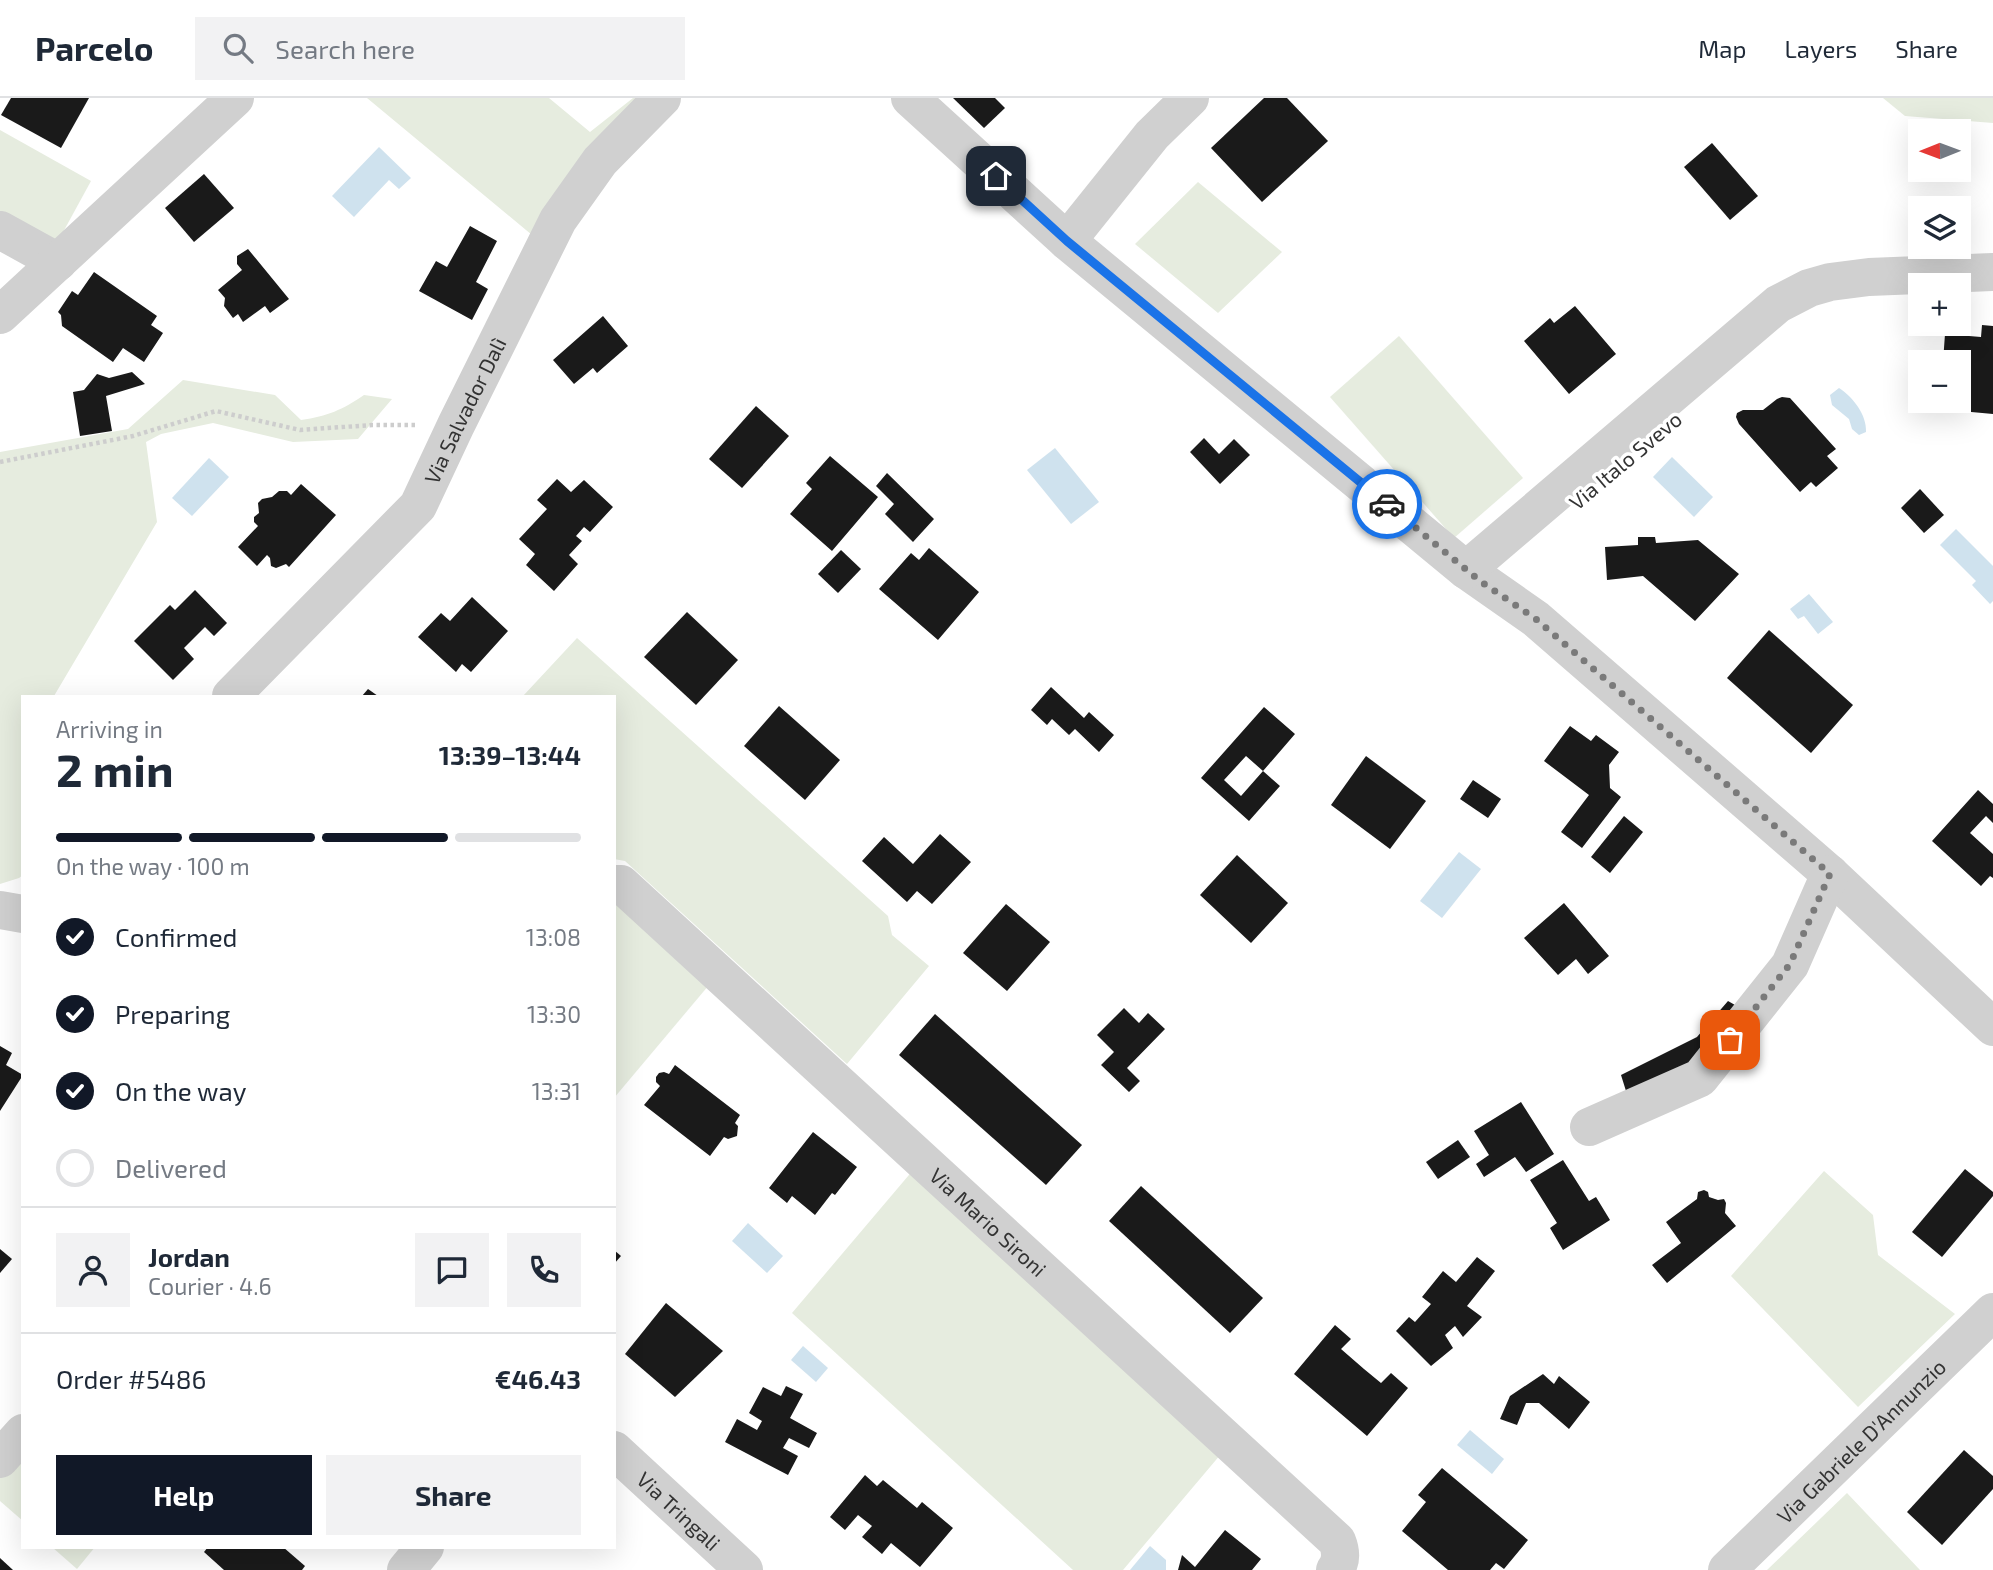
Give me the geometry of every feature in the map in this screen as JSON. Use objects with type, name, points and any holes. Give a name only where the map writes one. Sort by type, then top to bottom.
[{"type":"street","name":"Via Salvador Dalì","points":[[232,695],[418,506],[558,220],[600,161],[662,98]]},
{"type":"street","points":[[910,98],[1067,241],[1473,575],[1536,619],[1830,874],[1993,1027]]},
{"type":"street","points":[[1067,241],[1152,135],[1190,98]]},
{"type":"street","points":[[0,315],[222,102]]},
{"type":"street","points":[[0,230],[58,262]]},
{"type":"street","points":[[1473,575],[1778,304],[1809,288],[1829,282],[1869,277],[1993,272]]},
{"type":"street","name":"Via Italo Svevo","points":[[1473,575],[1769,340]]},
{"type":"street","points":[[1589,1127],[1700,1078],[1790,964],[1830,874]]},
{"type":"street","name":"Via Mario Sironi","points":[[616,884],[621,884],[1337,1541],[1341,1552],[1339,1565],[1335,1570]]},
{"type":"street","name":"Via Gabriele D'Annunzio","points":[[1727,1570],[1993,1312]]},
{"type":"street","points":[[0,1459],[21,1435]]},
{"type":"street","name":"Via Tringali","points":[[616,1452],[744,1570]]},
{"type":"street","points":[[406,1570],[423,1549]]},
{"type":"path","points":[[0,462],[133,436],[216,411],[300,430],[372,425],[456,425]]},
{"type":"shaded area","points":[[367,98],[549,98],[590,132],[633,98],[653,98],[532,235]]},
{"type":"shaded area","points":[[1883,98],[1993,98],[1993,123],[1971,121],[1971,119],[1905,116]]},
{"type":"shaded area","points":[[0,130],[91,181],[56,245],[0,213]]},
{"type":"shaded area","points":[[1198,182],[1282,252],[1218,313],[1135,244]]},
{"type":"shaded area","points":[[1399,336],[1523,478],[1454,538],[1330,397]]},
{"type":"shaded area","points":[[183,380],[275,395],[301,420],[334,412],[364,395],[392,399],[358,439],[293,442],[213,423],[161,434],[146,442],[157,522],[55,695],[21,695],[21,876],[0,884],[0,452],[128,429]]},
{"type":"shaded area","points":[[577,638],[888,916],[892,935],[929,966],[847,1064],[625,861],[616,859],[616,695],[524,695]]},
{"type":"shaded area","points":[[616,901],[709,985],[616,1096]]},
{"type":"shaded area","points":[[914,1169],[1221,1454],[1123,1570],[1073,1570],[792,1313]]},
{"type":"shaded area","points":[[1824,1171],[1873,1215],[1878,1255],[1955,1314],[1858,1407],[1731,1276]]},
{"type":"shaded area","points":[[21,1453],[21,1519],[0,1501],[0,1478]]},
{"type":"shaded area","points":[[1847,1493],[1920,1570],[1767,1570]]},
{"type":"shaded area","points":[[54,1549],[93,1549],[77,1569]]},
{"type":"water","points":[[379,147],[411,178],[399,189],[389,180],[354,217],[332,196]]},
{"type":"water","points":[[1839,388],[1858,407],[1866,432],[1859,435],[1852,429],[1849,419],[1832,405],[1830,395]]},
{"type":"water","points":[[1055,448],[1099,502],[1071,524],[1027,470]]},
{"type":"water","points":[[1672,457],[1713,497],[1694,517],[1653,477]]},
{"type":"water","points":[[209,458],[229,477],[192,516],[172,498]]},
{"type":"water","points":[[1956,529],[1993,566],[1993,601],[1990,604],[1972,585],[1976,581],[1940,545]]},
{"type":"water","points":[[1809,594],[1833,622],[1818,634],[1804,616],[1798,619],[1790,609]]},
{"type":"water","points":[[1459,852],[1481,869],[1442,918],[1420,901]]},
{"type":"water","points":[[748,1223],[783,1256],[767,1273],[732,1241]]},
{"type":"water","points":[[803,1346],[828,1368],[816,1382],[791,1360]]},
{"type":"water","points":[[1470,1430],[1504,1459],[1492,1474],[1457,1445]]},
{"type":"water","points":[[1150,1546],[1166,1560],[1166,1570],[1130,1570]]},
{"type":"building","points":[[11,98],[89,98],[61,148],[1,115]]},
{"type":"building","points":[[953,98],[995,98],[1005,108],[984,128]]},
{"type":"building","points":[[1264,98],[1287,98],[1328,141],[1262,202],[1211,148]]},
{"type":"building","points":[[1712,143],[1758,196],[1730,220],[1684,167]]},
{"type":"building","points":[[204,174],[234,208],[194,242],[165,208]]},
{"type":"building","points":[[470,226],[497,241],[476,282],[488,289],[472,320],[419,291],[436,261],[447,267]]},
{"type":"building","points":[[248,249],[289,299],[270,313],[265,306],[243,322],[238,314],[233,318],[224,306],[225,298],[218,290],[242,270],[237,264],[237,256]]},
{"type":"building","points":[[94,272],[157,316],[151,325],[163,333],[144,362],[123,348],[113,362],[62,326],[58,312],[72,291],[78,295]]},
{"type":"building","points":[[1575,306],[1616,354],[1569,394],[1524,341],[1550,318],[1554,323]]},
{"type":"building","points":[[603,316],[628,346],[597,373],[593,368],[574,384],[553,360]]},
{"type":"building","points":[[1982,325],[1993,326],[1993,414],[1971,412],[1971,350],[1944,350],[1945,336],[1981,337]]},
{"type":"building","points":[[132,372],[145,384],[106,396],[112,431],[80,436],[73,392],[84,390],[97,374],[109,378]]},
{"type":"building","points":[[1782,397],[1790,398],[1836,449],[1827,456],[1838,468],[1816,487],[1811,482],[1800,492],[1739,424],[1736,417],[1737,413],[1743,410],[1763,410]]},
{"type":"building","points":[[756,406],[789,436],[742,488],[709,459]]},
{"type":"building","points":[[1204,438],[1219,454],[1234,439],[1250,455],[1220,484],[1190,452]]},
{"type":"building","points":[[830,456],[878,497],[832,551],[790,514],[812,489],[806,483]]},
{"type":"building","points":[[887,473],[934,519],[913,542],[885,514],[894,504],[876,486]]},
{"type":"building","points":[[557,479],[571,492],[584,480],[613,507],[590,532],[584,527],[576,536],[582,541],[569,555],[578,564],[554,591],[526,565],[535,554],[519,539],[547,509],[537,500]]},
{"type":"building","points":[[301,484],[336,515],[289,567],[286,564],[276,568],[271,566],[267,555],[257,566],[238,547],[258,526],[254,517],[259,513],[258,503],[279,491],[287,491],[291,495]]},
{"type":"building","points":[[1920,489],[1944,515],[1924,533],[1901,508]]},
{"type":"building","points":[[1638,537],[1655,537],[1656,543],[1698,540],[1739,574],[1695,621],[1643,576],[1607,580],[1605,547],[1638,545]]},
{"type":"building","points":[[929,548],[979,592],[938,640],[879,589],[911,553],[919,560]]},
{"type":"building","points":[[841,550],[861,569],[838,593],[818,574]]},
{"type":"building","points":[[195,590],[227,623],[214,636],[205,627],[184,648],[194,659],[173,680],[134,641],[170,605],[175,610]]},
{"type":"building","points":[[472,597],[508,631],[471,672],[462,664],[456,672],[418,637],[441,613],[450,621]]},
{"type":"building","points":[[687,612],[738,660],[696,705],[644,657]]},
{"type":"building","points":[[1769,630],[1853,705],[1811,753],[1727,678]]},
{"type":"building","points":[[1051,687],[1084,718],[1089,712],[1114,735],[1099,752],[1075,729],[1069,735],[1052,719],[1047,725],[1031,710]]},
{"type":"building","points":[[368,689],[377,695],[363,695]]},
{"type":"building","points":[[779,706],[840,760],[805,800],[744,746]]},
{"type":"building","points":[[1264,707],[1295,734],[1263,771],[1280,786],[1249,821],[1201,778]],"holes":[[[1246,756],[1263,771],[1241,796],[1224,780]]]},
{"type":"building","points":[[1570,726],[1591,741],[1596,735],[1619,752],[1609,765],[1610,788],[1621,797],[1582,848],[1561,832],[1589,795],[1544,761]]},
{"type":"building","points":[[1366,756],[1426,801],[1390,849],[1331,805]]},
{"type":"building","points":[[1473,780],[1501,799],[1488,818],[1460,799]]},
{"type":"building","points":[[1978,790],[1993,804],[1993,823],[1986,816],[1970,833],[1993,854],[1993,878],[1990,876],[1981,886],[1932,841]]},
{"type":"building","points":[[1624,816],[1643,832],[1610,873],[1591,857]]},
{"type":"building","points":[[940,834],[971,862],[932,904],[917,891],[907,902],[862,861],[884,837],[913,864]]},
{"type":"building","points":[[1237,855],[1288,903],[1251,943],[1200,895]]},
{"type":"building","points":[[1564,903],[1609,956],[1588,974],[1576,959],[1558,975],[1524,938]]},
{"type":"building","points":[[1006,904],[1050,942],[1007,991],[963,953]]},
{"type":"building","points":[[1728,1001],[1742,1009],[1694,1067],[1626,1091],[1621,1075],[1697,1037]]},
{"type":"building","points":[[1124,1008],[1139,1023],[1148,1013],[1165,1029],[1127,1068],[1140,1081],[1129,1092],[1101,1065],[1114,1052],[1097,1035]]},
{"type":"building","points":[[935,1014],[1082,1145],[1046,1185],[899,1055]]},
{"type":"building","points":[[0,1046],[12,1053],[6,1065],[21,1074],[21,1078],[0,1111]]},
{"type":"building","points":[[675,1065],[740,1115],[735,1123],[738,1126],[737,1136],[728,1139],[724,1137],[710,1156],[644,1105],[660,1086],[656,1082],[659,1073],[669,1074]]},
{"type":"building","points":[[1521,1102],[1554,1154],[1526,1172],[1515,1157],[1484,1177],[1476,1164],[1489,1155],[1474,1131]]},
{"type":"building","points":[[813,1132],[857,1167],[815,1215],[792,1196],[787,1203],[769,1188]]},
{"type":"building","points":[[1458,1140],[1470,1157],[1438,1179],[1426,1162]]},
{"type":"building","points":[[1563,1160],[1589,1201],[1596,1197],[1610,1220],[1563,1250],[1550,1228],[1557,1223],[1530,1180]]},
{"type":"building","points":[[1965,1169],[1993,1192],[1993,1196],[1942,1257],[1912,1232]]},
{"type":"building","points":[[1141,1186],[1263,1298],[1230,1333],[1109,1221]]},
{"type":"building","points":[[1704,1190],[1709,1197],[1724,1199],[1725,1213],[1736,1226],[1667,1283],[1652,1265],[1681,1243],[1666,1222],[1697,1199],[1698,1192]]},
{"type":"building","points":[[0,1249],[12,1259],[0,1273]]},
{"type":"building","points":[[1477,1257],[1495,1271],[1467,1306],[1482,1317],[1463,1337],[1455,1326],[1445,1335],[1453,1348],[1431,1366],[1396,1331],[1409,1317],[1415,1322],[1431,1304],[1422,1297],[1443,1271],[1456,1282]]},
{"type":"building","points":[[666,1303],[723,1351],[675,1397],[625,1354]]},
{"type":"building","points":[[1335,1325],[1351,1339],[1341,1349],[1364,1369],[1381,1383],[1391,1373],[1408,1388],[1367,1436],[1294,1374]]},
{"type":"building","points":[[1543,1374],[1554,1384],[1559,1376],[1590,1402],[1569,1429],[1539,1403],[1526,1403],[1517,1425],[1500,1419],[1510,1396]]},
{"type":"building","points":[[786,1386],[803,1394],[790,1418],[817,1433],[809,1448],[789,1438],[783,1448],[798,1456],[788,1475],[725,1442],[737,1419],[757,1430],[762,1421],[749,1413],[763,1387],[781,1396]]},
{"type":"building","points":[[1964,1450],[1993,1476],[1993,1489],[1942,1545],[1907,1512]]},
{"type":"building","points":[[1442,1468],[1528,1540],[1504,1569],[1496,1563],[1490,1570],[1448,1570],[1402,1531],[1426,1502],[1418,1495]]},
{"type":"building","points":[[865,1475],[877,1486],[883,1480],[917,1508],[922,1502],[953,1528],[920,1567],[891,1543],[882,1554],[862,1537],[872,1526],[858,1515],[845,1530],[830,1517]]},
{"type":"building","points":[[1225,1530],[1261,1559],[1252,1570],[1178,1570],[1182,1555],[1195,1567]]},
{"type":"building","points":[[206,1549],[285,1549],[305,1566],[302,1570],[224,1570],[204,1552]]},
{"type":"building","points":[[0,1558],[13,1570],[0,1570]]},
{"type":"way so far","points":[[1387,504],[1480,581],[1536,619],[1830,874],[1790,964],[1730,1040]]},
{"type":"route","points":[[996,176],[1067,241],[1387,504]]}]
